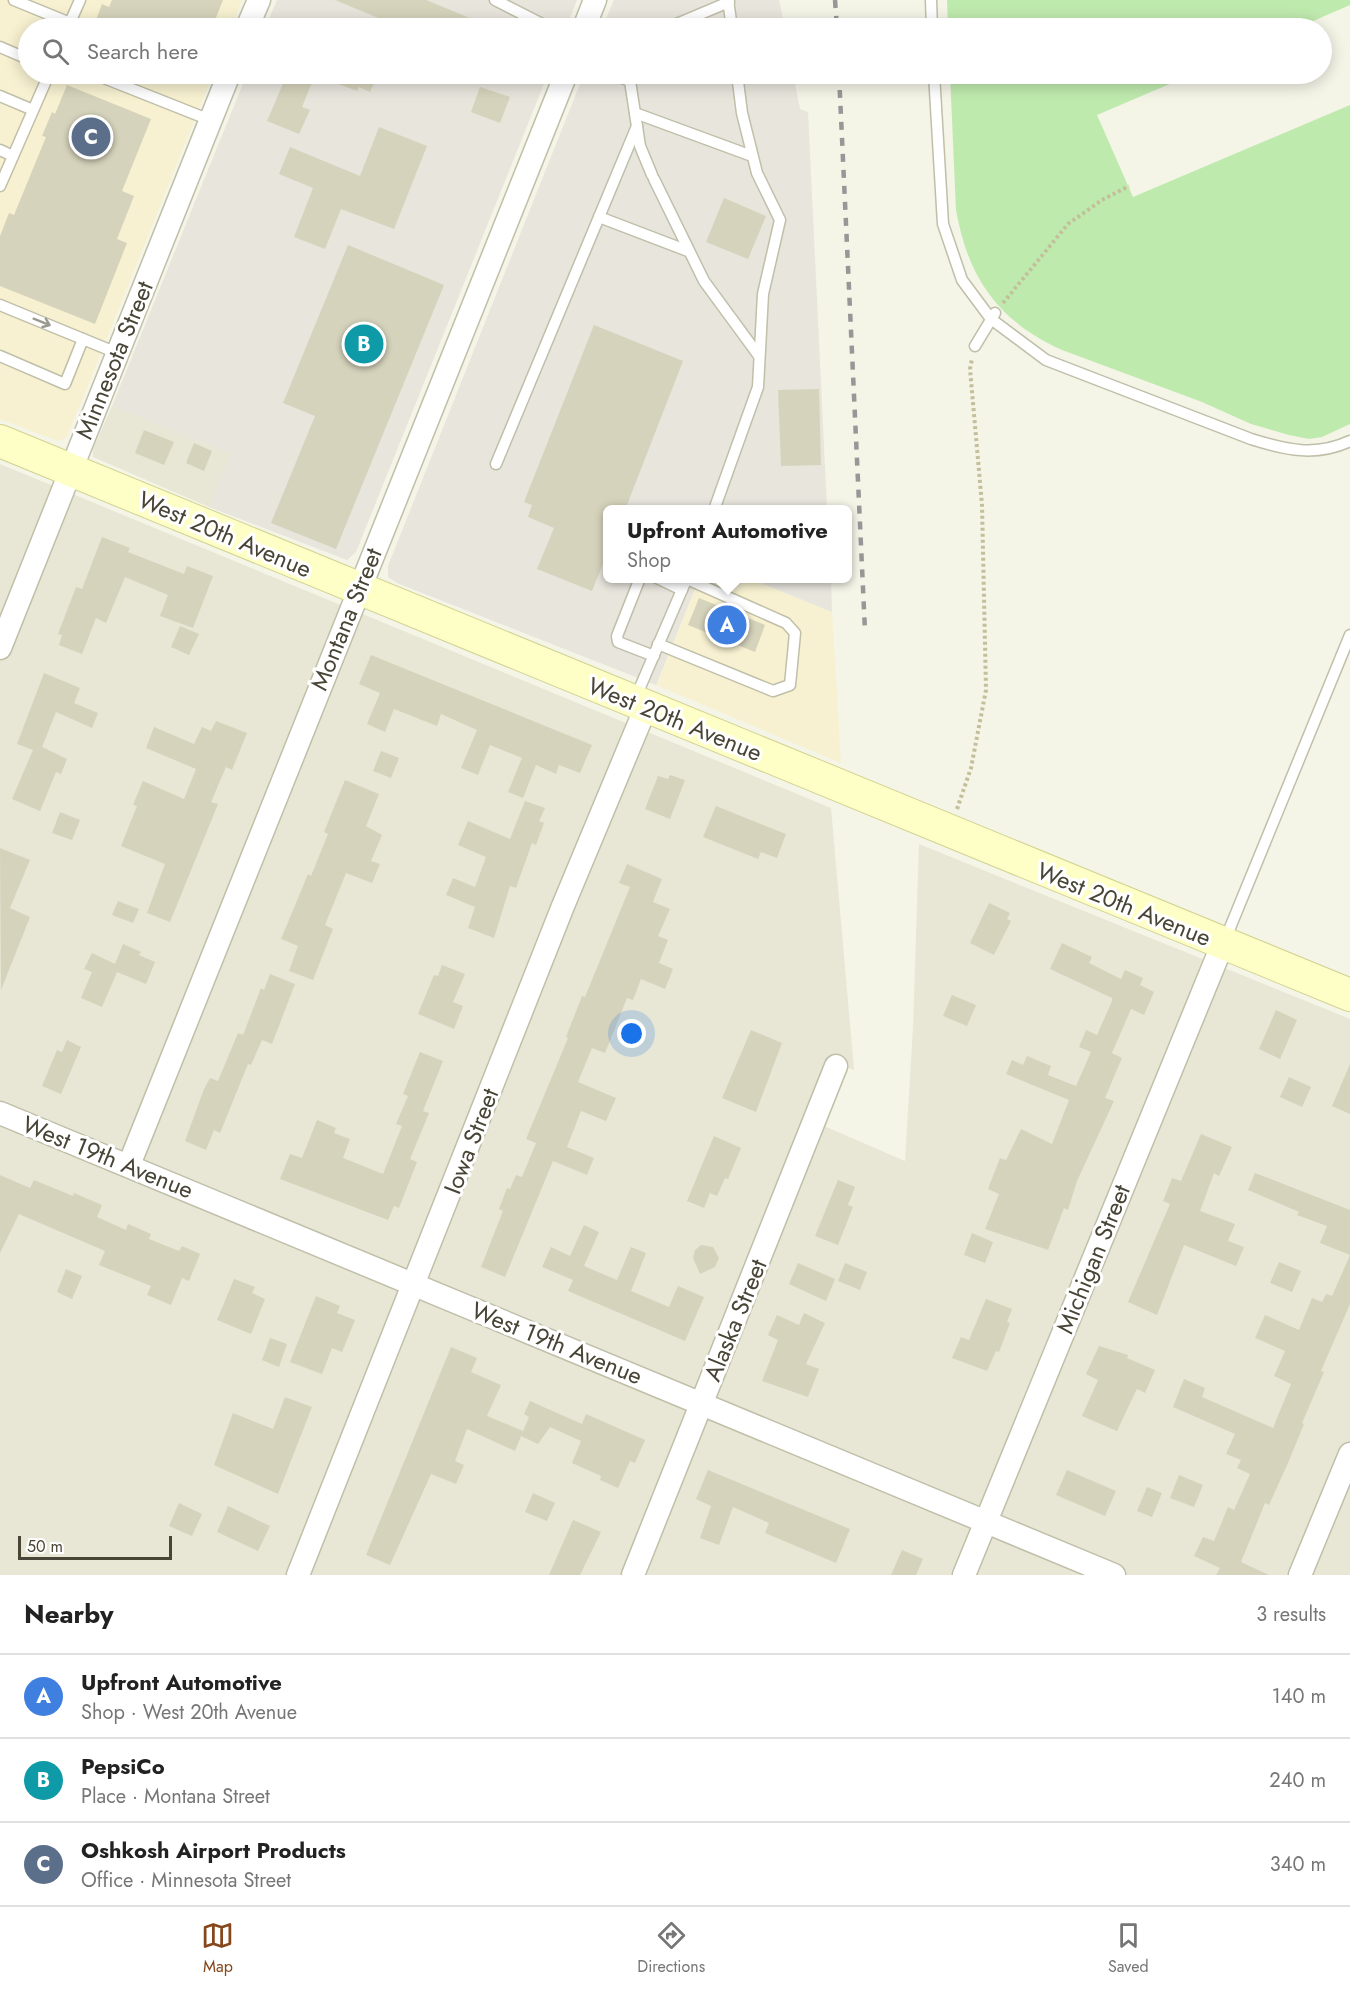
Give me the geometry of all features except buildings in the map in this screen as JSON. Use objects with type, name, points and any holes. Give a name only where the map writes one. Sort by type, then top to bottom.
[{"type":"main road","name":"West 20th Avenue","points":[[0,441],[1350,995]]},
{"type":"street","points":[[251,18],[259,0]]},
{"type":"street","points":[[588,18],[595,0]]},
{"type":"street","name":"Minnesota Street","points":[[0,648],[225,84]]},
{"type":"street","name":"Montana Street","points":[[129,1165],[357,589],[562,84]]},
{"type":"street","name":"Iowa Street","points":[[298,1575],[415,1284],[640,704]]},
{"type":"street","name":"Michigan Street","points":[[964,1575],[1223,944]]},
{"type":"street","name":"Alaska Street","points":[[633,1575],[836,1066]]},
{"type":"street","name":"West 19th Avenue","points":[[0,1113],[1114,1575]]},
{"type":"street","points":[[1300,1575],[1350,1454]]},
{"type":"lane","points":[[14,0],[52,18]]},
{"type":"lane","points":[[72,18],[80,0]]},
{"type":"lane","points":[[495,0],[530,18]]},
{"type":"lane","points":[[931,0],[932,18]]},
{"type":"lane","points":[[690,18],[729,1],[731,18]]},
{"type":"lane","points":[[0,47],[18,55]]},
{"type":"lane","points":[[0,186],[45,84]]},
{"type":"lane","points":[[119,84],[210,120]]},
{"type":"lane","points":[[630,84],[640,146],[688,252],[704,281],[759,356]]},
{"type":"lane","points":[[716,505],[758,387],[763,294],[780,220],[757,173],[741,113],[738,84]]},
{"type":"lane","points":[[935,84],[943,224],[962,280],[993,316],[1046,360],[1251,439],[1281,448],[1315,452],[1335,448],[1350,441]]},
{"type":"lane","points":[[0,96],[33,110]]},
{"type":"lane","points":[[634,113],[753,156]]},
{"type":"lane","points":[[496,464],[637,126]]},
{"type":"lane","points":[[0,150],[13,156]]},
{"type":"lane","points":[[599,217],[688,252]]},
{"type":"lane","points":[[0,305],[117,353]]},
{"type":"lane","points":[[975,346],[993,316]]},
{"type":"lane","points":[[0,356],[65,384],[83,339]]},
{"type":"lane","points":[[638,583],[617,636],[618,642],[654,656]]},
{"type":"lane","points":[[640,704],[658,644],[685,583]]},
{"type":"lane","points":[[658,644],[773,691],[790,685],[795,633],[786,623],[687,583]]},
{"type":"lane","points":[[1223,944],[1350,635]]},
{"type":"path","points":[[993,316],[1036,259],[1068,224],[1102,200],[1129,186]]},
{"type":"path","points":[[957,809],[971,768],[986,690],[982,505],[970,369],[975,346]]},
{"type":"shaded area","points":[[0,0],[242,0],[235,18],[18,18],[18,84],[209,84],[66,438],[58,441],[0,419]]},
{"type":"shaded area","points":[[277,0],[577,0],[570,18],[269,18]]},
{"type":"shaded area","points":[[614,0],[779,0],[783,18],[606,18]]},
{"type":"shaded area","points":[[243,84],[544,84],[356,552],[347,560],[209,507],[231,454],[112,406]]},
{"type":"shaded area","points":[[580,84],[795,84],[800,109],[808,112],[827,505],[603,505],[603,583],[697,583],[656,685],[397,583],[388,577],[388,566]]},
{"type":"shaded area","points":[[112,406],[231,454],[209,507],[93,457],[93,449]]},
{"type":"shaded area","points":[[0,464],[831,808],[854,1070],[826,1060],[803,1117],[905,1161],[913,1028],[919,844],[1350,1019],[1350,1575],[0,1575]]},
{"type":"shaded area","points":[[697,583],[761,583],[832,612],[841,763],[656,685]]},
{"type":"shaded area","points":[[761,583],[831,583],[832,612]]},
{"type":"green space","points":[[947,0],[1350,0],[1350,5],[1320,18],[948,18]]},
{"type":"green space","points":[[950,84],[1170,84],[1097,115],[1133,197],[1350,105],[1350,424],[1322,437],[1309,439],[1289,435],[1251,424],[1202,402],[1062,350],[1020,325],[990,295],[978,277],[969,256],[956,210]]},
{"type":"railway","points":[[835,0],[836,18]]},
{"type":"railway","points":[[839,84],[865,631]]},
{"type":"place","name":"Oshkosh Airport Products","points":[[91,137]]},
{"type":"place","name":"PepsiCo","points":[[364,344]]},
{"type":"place","name":"Upfront Automotive","points":[[727,625]]}]
